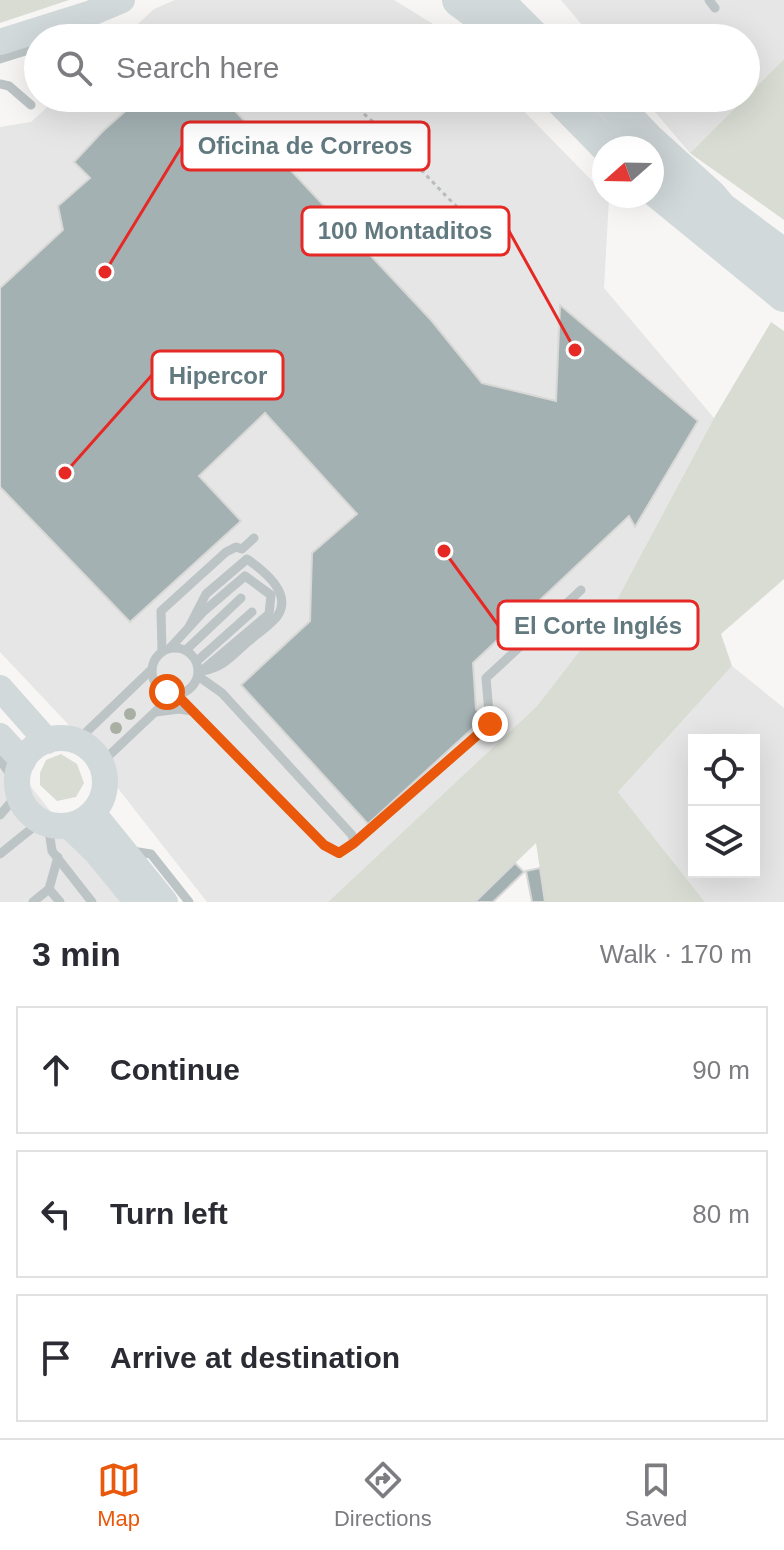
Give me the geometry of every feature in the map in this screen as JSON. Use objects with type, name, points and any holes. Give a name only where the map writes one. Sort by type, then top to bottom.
[{"type":"highway","points":[[459,0],[487,24]]},
{"type":"highway","points":[[496,0],[520,24]]},
{"type":"highway","points":[[522,0],[542,24]]},
{"type":"highway","points":[[574,112],[597,136]]},
{"type":"highway","points":[[603,112],[626,136]]},
{"type":"highway","points":[[621,112],[710,196],[718,223]]},
{"type":"highway","points":[[664,170],[776,276]]},
{"type":"highway","points":[[664,194],[718,223]]},
{"type":"main road","points":[[57,24],[115,9]]},
{"type":"main road","points":[[0,42],[24,34]]},
{"type":"main road","points":[[7,692],[47,741]]},
{"type":"main road","points":[[0,736],[27,809],[97,853],[137,902]]},
{"type":"main road","points":[[15,775],[29,752],[47,741],[77,741],[95,754],[105,776],[101,802],[82,821],[52,824]]},
{"type":"main road","points":[[93,813],[165,902]]},
{"type":"lane","points":[[115,9],[133,0]]},
{"type":"lane","points":[[0,59],[24,51]]},
{"type":"lane","points":[[0,84],[9,86],[24,99]]},
{"type":"lane","points":[[189,627],[206,594],[244,554],[254,538]]},
{"type":"lane","points":[[166,650],[161,611],[226,552],[236,547],[275,584],[281,600],[278,614],[218,668],[199,670]]},
{"type":"lane","points":[[199,670],[269,614],[271,595],[245,576],[155,659],[153,676],[161,689],[175,694],[193,711],[324,845],[339,853],[490,724],[486,678],[581,590]]},
{"type":"lane","points":[[186,650],[241,598]]},
{"type":"lane","points":[[101,763],[175,694],[192,687],[199,670],[252,612]]},
{"type":"lane","points":[[166,650],[175,647],[186,650],[199,670],[352,835],[354,843]]},
{"type":"lane","points":[[77,741],[152,669]]},
{"type":"lane","points":[[156,712],[193,711]]},
{"type":"lane","points":[[0,815],[15,775]]},
{"type":"lane","points":[[0,854],[52,824],[52,851],[92,902]]},
{"type":"lane","points":[[124,850],[151,854],[189,902]]},
{"type":"lane","points":[[33,902],[49,889],[58,857]]},
{"type":"lane","points":[[49,889],[60,902]]},
{"type":"path","points":[[362,112],[503,252]]},
{"type":"shaded area","points":[[0,0],[69,0],[0,23]]},
{"type":"shaded area","points":[[175,0],[394,0],[433,24],[138,24],[154,9]]},
{"type":"shaded area","points":[[561,0],[784,0],[784,59],[760,83],[760,24],[581,24]]},
{"type":"shaded area","points":[[784,59],[784,220],[690,153],[731,112],[760,112],[760,83]]},
{"type":"shaded area","points":[[42,112],[525,112],[592,181],[592,208],[608,208],[604,288],[714,418],[612,609],[537,706],[328,902],[207,902],[66,722],[0,652],[0,127],[31,122]]},
{"type":"shaded area","points":[[655,112],[731,112],[690,153]]},
{"type":"shaded area","points":[[771,322],[784,331],[784,579],[721,634],[732,666],[618,792],[705,902],[545,902],[536,843],[475,902],[328,902],[537,706],[612,609],[714,418]]},
{"type":"shaded area","points":[[732,666],[784,708],[784,902],[705,902],[618,792]]},
{"type":"shaded area","points":[[0,748],[123,902],[0,902]]},
{"type":"shaded area","points":[[61,754],[77,764],[84,783],[76,797],[57,801],[40,785],[40,773],[46,760]]},
{"type":"building","points":[[124,112],[236,112],[431,320],[482,383],[556,401],[560,305],[698,421],[635,527],[629,516],[473,663],[476,709],[484,718],[368,824],[241,685],[310,621],[312,553],[357,514],[265,413],[199,476],[241,521],[130,622],[0,487],[0,288],[63,230],[58,206],[90,178],[74,162]]},
{"type":"building","points":[[515,863],[524,872],[493,902],[475,902]]},
{"type":"building","points":[[540,868],[545,902],[532,902],[526,871]]},
{"type":"place","name":"Oficina de Correos","points":[[105,272]]},
{"type":"place","name":"100 Montaditos","points":[[575,350]]},
{"type":"place","name":"Hipercor","points":[[65,473]]},
{"type":"place","name":"El Corte Inglés","points":[[444,551]]},
{"type":"route","points":[[167,692],[176,694],[324,845],[339,853],[490,724]]}]
